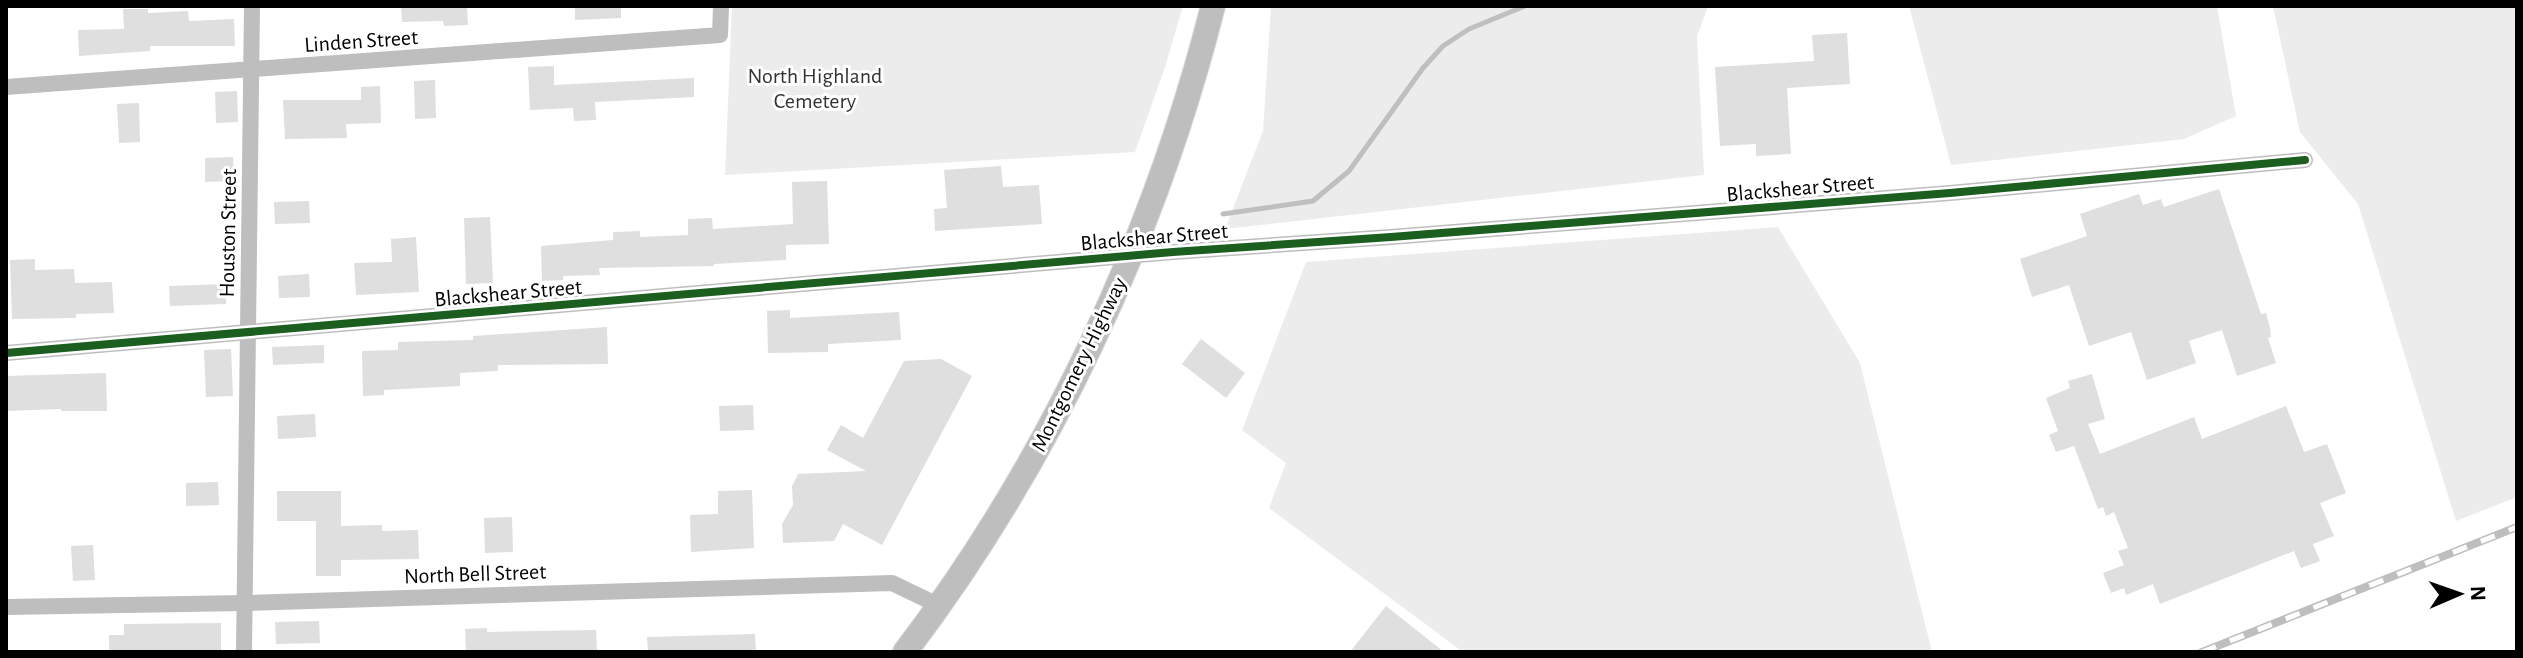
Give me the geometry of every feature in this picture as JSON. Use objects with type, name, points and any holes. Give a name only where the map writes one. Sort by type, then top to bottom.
[{"type":"main road","name":"Montgomery Highway","points":[[905,652],[940,606],[1030,461],[1070,386],[1131,256],[1176,130],[1213,6]]},
{"type":"street","name":"Houston Street","points":[[244,652],[252,6]]},
{"type":"street","name":"Linden Street","points":[[6,87],[720,35],[721,6]]},
{"type":"street","name":"Blackshear Street","points":[[6,353],[1131,256],[1934,194],[2305,160]]},
{"type":"street","name":"North Bell Street","points":[[6,607],[244,603],[892,583],[940,606]]},
{"type":"green space","name":"North Highland Cemetery","points":[[732,6],[1183,6],[1135,152],[725,175]]},
{"type":"green space","points":[[1271,6],[1708,6],[1697,37],[1704,175],[1225,229],[1263,131]]},
{"type":"green space","points":[[1909,6],[2217,6],[2236,116],[2184,139],[1951,165]]},
{"type":"green space","points":[[2273,6],[2517,6],[2517,497],[2456,521],[2358,204],[2300,132]]},
{"type":"green space","points":[[1778,227],[1860,363],[1932,652],[1463,652],[1269,508],[1286,463],[1242,430],[1306,262]]},
{"type":"building","points":[[401,6],[467,6],[468,25],[444,26],[443,21],[402,22]]},
{"type":"building","points":[[575,6],[621,6],[621,18],[575,20]]},
{"type":"building","points":[[123,9],[148,9],[148,13],[188,11],[189,21],[234,19],[235,46],[150,46],[150,51],[79,56],[78,30],[124,29]]},
{"type":"building","points":[[1847,33],[1850,84],[1787,88],[1791,154],[1756,156],[1756,144],[1720,146],[1715,67],[1814,61],[1812,35]]},
{"type":"building","points":[[554,66],[554,85],[694,78],[694,97],[595,102],[596,120],[574,121],[573,108],[530,110],[528,67]]},
{"type":"building","points":[[435,80],[436,118],[415,119],[414,81]]},
{"type":"building","points":[[380,86],[381,123],[346,124],[347,138],[285,139],[283,100],[361,100],[361,87]]},
{"type":"building","points":[[237,91],[238,122],[216,123],[215,92]]},
{"type":"building","points":[[139,103],[140,142],[119,143],[117,104]]},
{"type":"building","points":[[233,157],[234,181],[205,182],[205,158]]},
{"type":"building","points":[[1001,166],[1003,187],[1039,185],[1042,224],[935,231],[934,209],[947,208],[944,170]]},
{"type":"building","points":[[827,181],[829,244],[786,245],[786,260],[714,266],[599,268],[600,275],[563,276],[563,280],[542,281],[541,246],[613,240],[613,232],[640,231],[640,237],[688,235],[688,219],[712,218],[713,229],[793,224],[792,182]]},
{"type":"building","points":[[2219,189],[2261,314],[2266,313],[2271,337],[2268,338],[2276,363],[2237,376],[2222,330],[2189,341],[2196,363],[2147,380],[2131,332],[2089,346],[2069,285],[2032,297],[2020,259],[2087,236],[2080,214],[2139,194],[2143,205],[2161,199],[2164,207]]},
{"type":"building","points":[[309,201],[310,223],[275,224],[274,202]]},
{"type":"building","points":[[490,217],[493,283],[466,284],[464,218]]},
{"type":"building","points":[[416,237],[419,292],[356,295],[354,263],[392,262],[391,239]]},
{"type":"building","points":[[35,259],[35,270],[74,269],[75,283],[112,282],[114,313],[76,314],[76,318],[12,319],[10,260]]},
{"type":"building","points":[[309,274],[310,297],[279,298],[278,276]]},
{"type":"building","points":[[225,284],[226,304],[170,306],[169,286]]},
{"type":"building","points":[[790,310],[790,318],[899,312],[901,340],[828,344],[828,352],[768,353],[767,311]]},
{"type":"building","points":[[607,327],[608,364],[498,365],[498,371],[460,373],[460,386],[384,390],[384,395],[363,396],[362,351],[398,350],[398,342],[473,340],[473,336]]},
{"type":"building","points":[[1201,339],[1245,373],[1226,398],[1182,364]]},
{"type":"building","points":[[324,345],[324,363],[273,365],[272,347]]},
{"type":"building","points":[[231,349],[233,396],[206,397],[204,350]]},
{"type":"building","points":[[941,359],[972,376],[882,545],[843,524],[834,541],[783,543],[782,524],[793,505],[792,486],[798,474],[866,471],[827,450],[841,425],[863,438],[904,361]]},
{"type":"building","points":[[106,373],[107,411],[6,411],[6,376]]},
{"type":"building","points":[[2092,374],[2105,419],[2088,424],[2100,454],[2194,417],[2202,439],[2286,406],[2304,452],[2327,444],[2346,493],[2320,503],[2334,536],[2313,544],[2320,561],[2301,568],[2294,551],[2160,604],[2153,584],[2126,595],[2124,588],[2111,593],[2103,573],[2124,565],[2118,551],[2128,548],[2114,512],[2106,516],[2103,507],[2098,509],[2074,446],[2056,452],[2049,435],[2058,431],[2046,398],[2070,388],[2068,381]]},
{"type":"building","points":[[753,405],[754,430],[720,431],[719,406]]},
{"type":"building","points":[[315,414],[316,437],[278,439],[277,416]]},
{"type":"building","points":[[218,482],[219,505],[186,506],[186,483]]},
{"type":"building","points":[[752,490],[754,548],[691,552],[690,515],[718,514],[718,491]]},
{"type":"building","points":[[277,491],[341,491],[341,526],[382,525],[382,531],[418,530],[419,559],[341,560],[341,576],[316,576],[316,521],[277,521]]},
{"type":"building","points":[[512,517],[513,552],[485,553],[484,518]]},
{"type":"building","points":[[93,545],[95,580],[73,581],[71,546]]},
{"type":"building","points":[[1386,606],[1444,652],[1350,652]]},
{"type":"building","points":[[319,621],[320,643],[276,644],[275,622]]},
{"type":"building","points":[[221,623],[221,652],[109,652],[109,635],[124,635],[124,624]]},
{"type":"building","points":[[487,628],[487,632],[596,630],[597,652],[466,652],[465,629]]},
{"type":"building","points":[[755,634],[756,652],[648,652],[647,637]]},
{"type":"waterway","points":[[1223,214],[1313,201],[1349,171],[1423,68],[1443,46],[1469,29],[1525,6]]},
{"type":"railway","points":[[2202,652],[2517,527]]},
{"type":"cycle path","points":[[6,353],[1173,252],[1950,193],[2305,160]]}]
